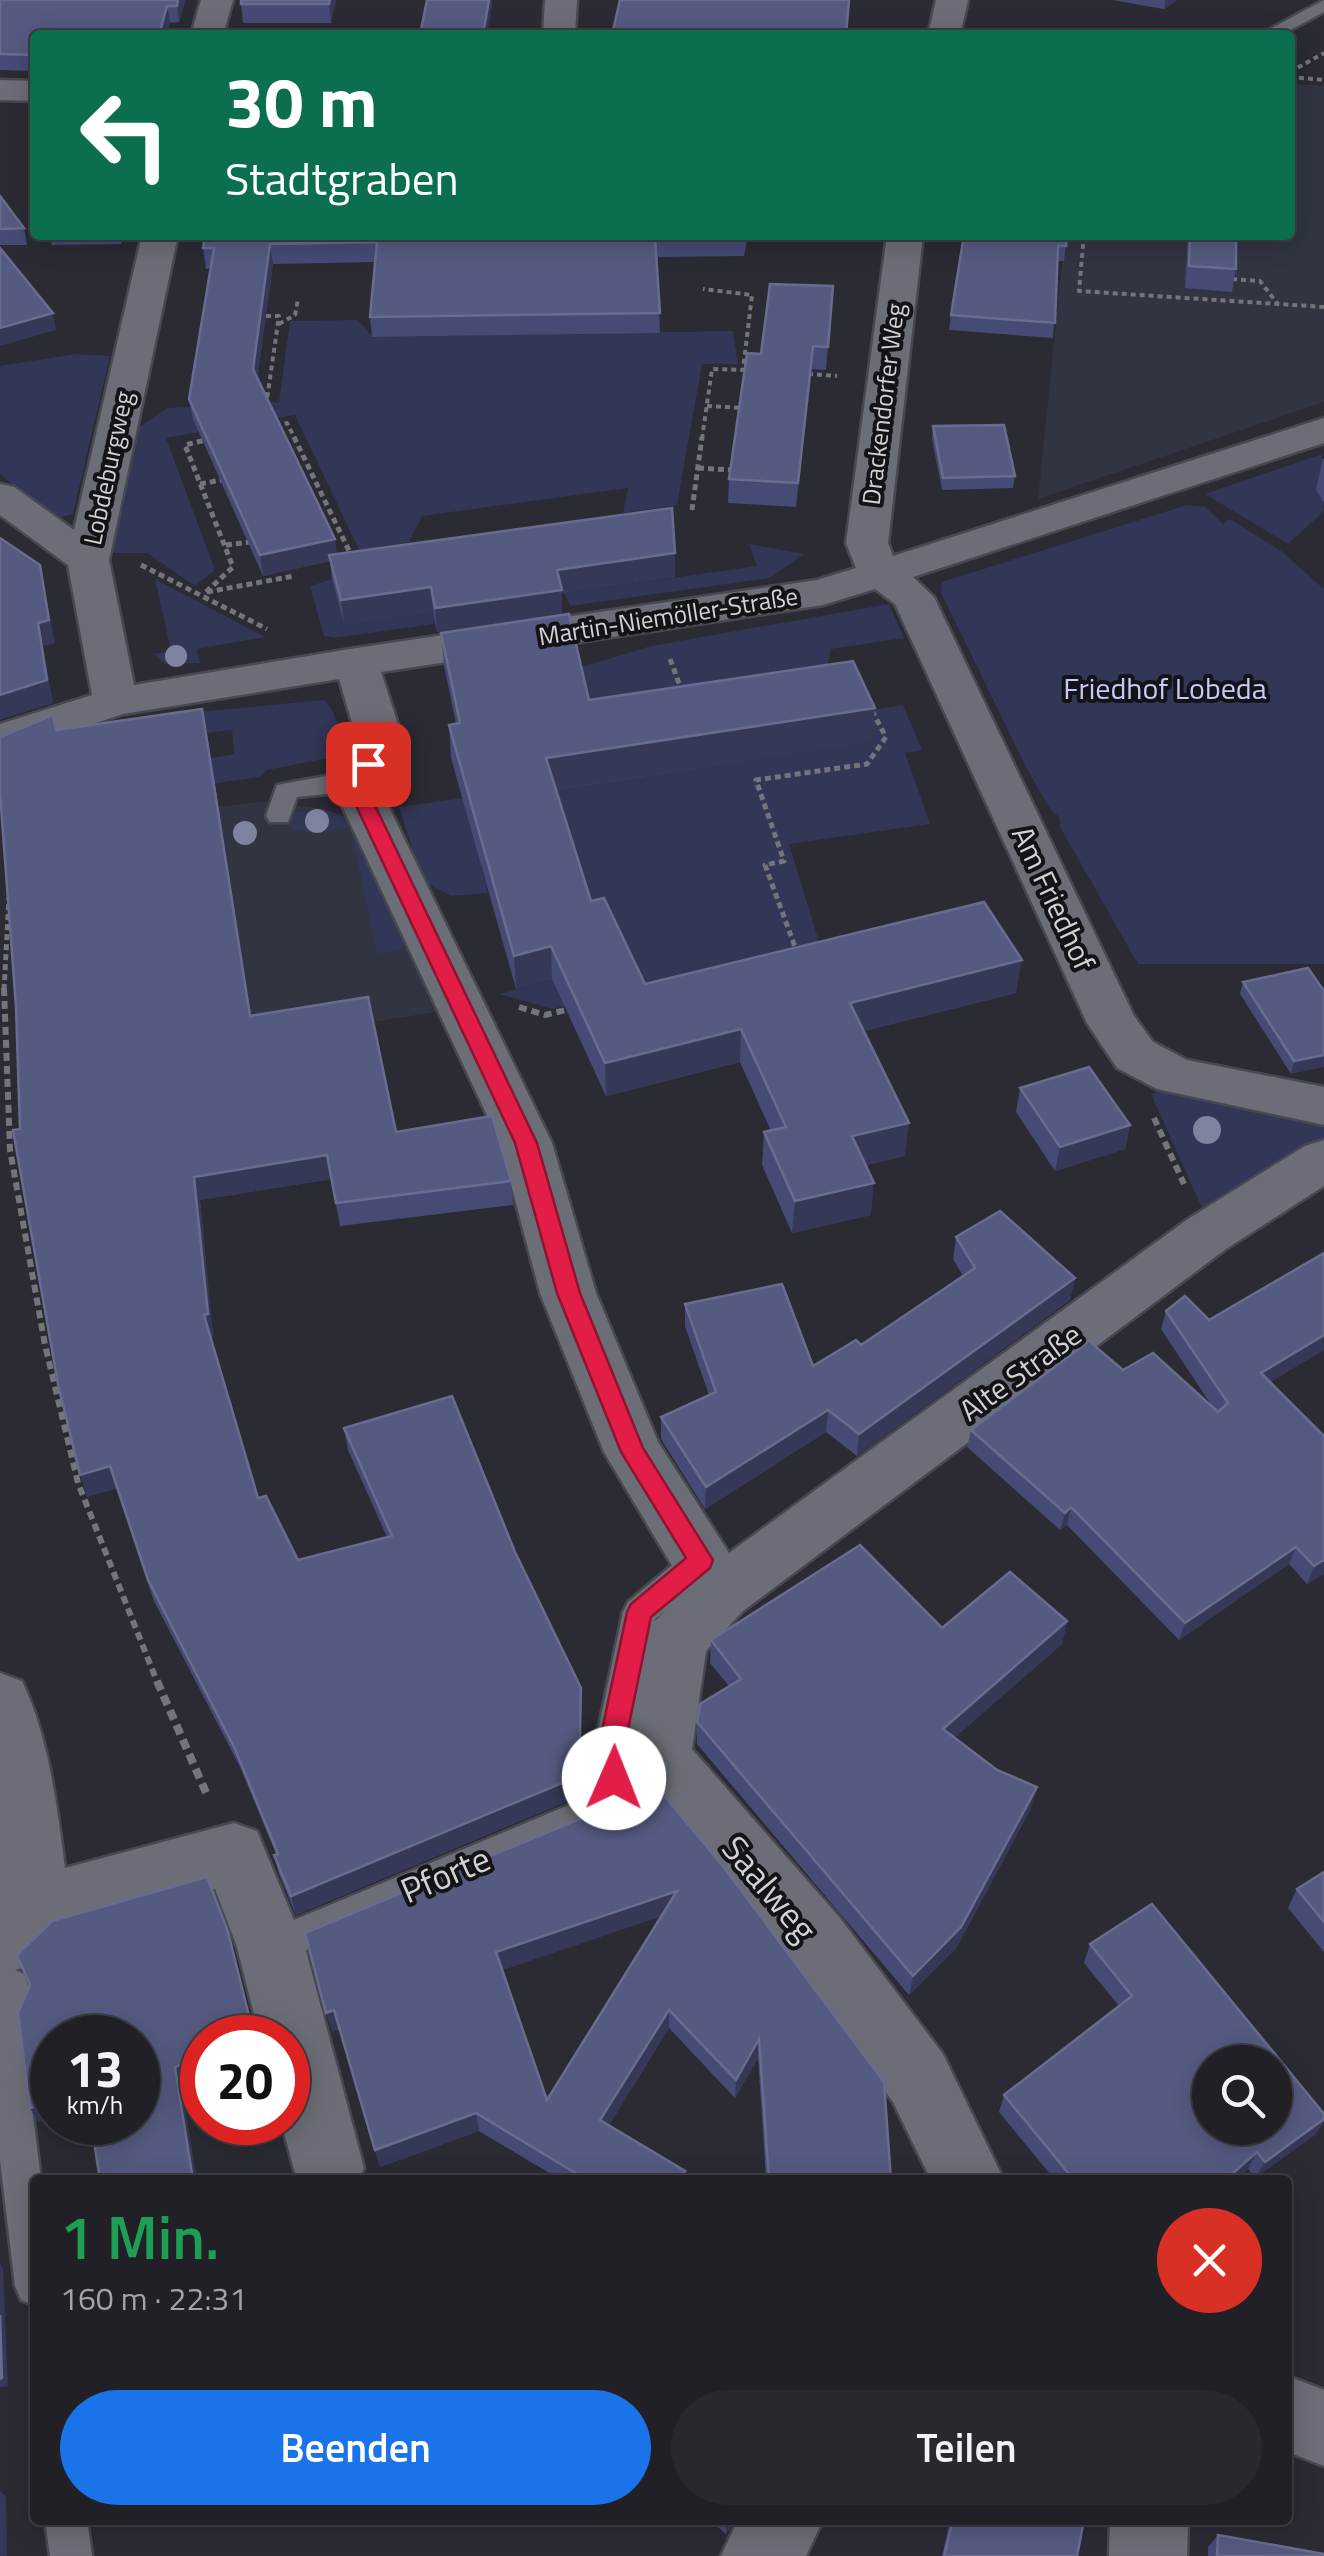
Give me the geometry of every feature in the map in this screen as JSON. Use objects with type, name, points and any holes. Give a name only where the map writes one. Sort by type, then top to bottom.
[{"type":"street","points":[[208,30],[217,0]]},
{"type":"street","points":[[559,30],[560,0]]},
{"type":"street","points":[[945,30],[952,0]]},
{"type":"street","points":[[0,90],[30,91]]},
{"type":"street","name":"Lobdeburgweg","points":[[115,702],[108,563],[159,240]]},
{"type":"street","name":"Drackendorfer Weg","points":[[879,572],[866,543],[904,240]]},
{"type":"street","name":"Martin-Niemöller-Straße","points":[[0,746],[13,736],[115,702],[823,592],[1324,430]]},
{"type":"street","points":[[0,496],[108,563]]},
{"type":"street","name":"Am Friedhof","points":[[879,572],[913,598],[1112,1023],[1135,1055]]},
{"type":"street","points":[[356,662],[381,744],[356,784],[526,1143],[568,1293],[633,1452],[711,1577]]},
{"type":"street","points":[[1135,1055],[1174,1076],[1324,1106]]},
{"type":"street","name":"Alte Straße","points":[[711,1577],[1207,1234],[1324,1160]]},
{"type":"street","name":"Saalweg","points":[[711,1577],[676,1640],[659,1757],[816,1941],[918,2078],[966,2175]]},
{"type":"street","points":[[0,1701],[25,1808],[18,1926],[234,1853],[270,1946],[308,2174]]},
{"type":"street","points":[[1292,2416],[1324,2428]]},
{"type":"street","points":[[760,2556],[781,2525]]},
{"type":"street","points":[[1148,2525],[1148,2556]]},
{"type":"lane","points":[[1278,30],[1322,8]]},
{"type":"lane","points":[[279,816],[286,791],[337,782],[356,784]]},
{"type":"lane","name":"Pforte","points":[[270,1946],[619,1801],[610,1754],[640,1612],[711,1577]]},
{"type":"lane","points":[[0,2000],[30,2237]]},
{"type":"lane","points":[[67,2525],[71,2556]]},
{"type":"path","points":[[1295,71],[1324,53]]},
{"type":"path","points":[[1295,75],[1324,80]]},
{"type":"path","points":[[1084,240],[1079,290],[1324,307]]},
{"type":"path","points":[[1232,279],[1260,282],[1278,304]]},
{"type":"path","points":[[703,289],[752,295],[743,370]]},
{"type":"path","points":[[278,325],[296,315],[298,298]]},
{"type":"path","points":[[242,316],[279,316],[267,399],[248,399]]},
{"type":"path","points":[[692,510],[712,368],[755,371]]},
{"type":"path","points":[[808,374],[853,377]]},
{"type":"path","points":[[707,406],[742,408]]},
{"type":"path","points":[[270,427],[287,423],[353,559]]},
{"type":"path","points":[[204,594],[233,567],[184,445],[219,438]]},
{"type":"path","points":[[698,468],[733,470]]},
{"type":"path","points":[[200,484],[221,480]]},
{"type":"path","points":[[314,510],[328,508]]},
{"type":"path","points":[[226,545],[249,542]]},
{"type":"path","points":[[108,563],[145,564],[270,631]]},
{"type":"path","points":[[204,594],[294,576]]},
{"type":"path","points":[[668,701],[694,697]]},
{"type":"path","points":[[803,966],[765,865],[784,861],[756,780],[867,764],[886,736],[868,705]]},
{"type":"path","points":[[10,886],[4,983],[10,1150],[44,1344],[78,1483],[176,1730],[234,1853]]},
{"type":"path","points":[[780,962],[799,957]]},
{"type":"path","points":[[465,1012],[502,1002],[545,1014],[586,1006]]},
{"type":"path","points":[[1135,1055],[1144,1095],[1207,1234]]},
{"type":"shaded area","points":[[1295,84],[1324,86],[1324,402],[1038,499],[1064,240],[1295,240]]},
{"type":"shaded area","points":[[264,801],[323,809],[358,822],[456,1009],[218,1046],[182,812]]},
{"type":"green space","points":[[358,320],[373,337],[733,331],[738,364],[702,364],[677,505],[623,513],[628,488],[422,516],[409,542],[359,550],[295,415],[166,438],[215,570],[195,586],[147,553],[110,553],[135,430],[167,408],[279,402],[290,321]]},
{"type":"green space","points":[[75,354],[110,356],[73,514],[54,519],[0,474],[0,366]]},
{"type":"green space","points":[[1322,454],[1324,511],[1288,544],[1205,494]]},
{"type":"green space","name":"Friedhof Lobeda","points":[[1187,505],[1205,507],[1223,524],[1230,519],[1281,551],[1324,589],[1324,964],[1138,964],[1060,827],[1060,818],[1050,809],[1027,769],[941,593],[942,582]]},
{"type":"green space","points":[[749,544],[804,554],[769,578],[570,606],[564,593],[757,566]]},
{"type":"green space","points":[[155,579],[265,637],[197,649],[200,663],[165,664],[154,654],[171,651]]},
{"type":"green space","points":[[332,579],[344,623],[537,596],[542,609],[334,638],[324,636],[310,586]]},
{"type":"green space","points":[[889,604],[904,638],[831,649],[827,668],[583,700],[575,669],[651,646]]},
{"type":"green space","points":[[324,700],[338,727],[334,757],[267,770],[259,777],[204,785],[204,759],[234,754],[232,730],[190,735],[186,713]]},
{"type":"green space","points":[[903,705],[922,750],[905,753],[930,824],[789,844],[820,945],[552,1009],[500,994],[618,961],[567,853],[481,866],[488,893],[451,896],[423,882],[399,807],[491,794],[494,799],[871,741],[859,712]]},
{"type":"green space","points":[[323,809],[358,822],[408,942],[399,950],[377,954],[350,827],[311,833],[291,830],[291,813]]},
{"type":"green space","points":[[1163,1090],[1324,1120],[1324,1152],[1205,1215],[1151,1094]]},
{"type":"building","points":[[0,0],[178,0],[177,6],[167,6],[160,30],[30,30],[30,55],[0,54]]},
{"type":"building","points":[[241,0],[330,0],[329,4],[241,4]]},
{"type":"building","points":[[427,0],[489,0],[484,30],[421,30]]},
{"type":"building","points":[[620,0],[849,0],[846,30],[613,30]]},
{"type":"building","points":[[0,196],[24,228],[0,229]]},
{"type":"building","points":[[204,240],[655,240],[660,313],[370,317],[377,242],[270,244],[253,369],[335,539],[260,555],[189,399],[214,248],[203,248]]},
{"type":"building","points":[[963,240],[1067,240],[1066,246],[1058,246],[1055,323],[951,315]]},
{"type":"building","points":[[1190,240],[1236,240],[1236,269],[1189,266]]},
{"type":"building","points":[[0,248],[53,313],[0,328]]},
{"type":"building","points":[[770,284],[833,286],[828,347],[813,346],[798,483],[729,479],[747,353],[761,354]]},
{"type":"building","points":[[1004,425],[1015,476],[943,478],[933,426]]},
{"type":"building","points":[[672,508],[675,553],[557,570],[562,590],[435,608],[431,587],[341,600],[329,555]]},
{"type":"building","points":[[0,538],[40,565],[49,620],[38,623],[47,680],[0,695]]},
{"type":"building","points":[[569,614],[589,700],[853,661],[875,708],[546,758],[591,901],[604,898],[645,984],[984,902],[1022,960],[850,1003],[909,1123],[852,1136],[874,1183],[795,1201],[764,1132],[786,1127],[741,1029],[605,1063],[551,946],[514,956],[449,725],[460,723],[441,633]]},
{"type":"building","points":[[202,709],[250,1016],[368,997],[396,1132],[492,1116],[511,1181],[336,1203],[327,1155],[194,1177],[208,1314],[204,1315],[258,1498],[266,1496],[298,1560],[392,1536],[344,1428],[452,1396],[515,1552],[581,1688],[579,1776],[291,1896],[235,1749],[148,1580],[110,1466],[80,1475],[58,1384],[13,1130],[20,1129],[16,1007],[0,793],[0,737],[53,715],[56,730]]},
{"type":"building","points":[[1308,968],[1324,991],[1324,1055],[1294,1061],[1243,982]]},
{"type":"building","points":[[1089,1067],[1130,1125],[1060,1147],[1020,1088]]},
{"type":"building","points":[[1000,1211],[1075,1278],[859,1434],[828,1410],[706,1487],[661,1417],[716,1392],[685,1304],[782,1284],[813,1366],[856,1340],[861,1345],[975,1268],[956,1237]]},
{"type":"building","points":[[1324,1253],[1324,1335],[1261,1373],[1324,1436],[1324,1560],[1314,1566],[1296,1547],[1185,1623],[1071,1507],[1065,1513],[971,1430],[1089,1341],[1123,1370],[1153,1353],[1218,1412],[1228,1403],[1166,1311],[1185,1296],[1209,1320]]},
{"type":"building","points":[[860,1545],[942,1628],[1010,1572],[1067,1621],[943,1729],[997,1770],[1037,1787],[961,1927],[913,1976],[697,1722],[700,1704],[741,1679],[711,1640]]},
{"type":"building","points":[[657,1787],[722,1865],[884,2082],[891,2175],[769,2175],[759,2039],[736,2080],[669,2010],[600,2120],[685,2171],[682,2175],[579,2175],[476,2113],[375,2150],[334,2010],[326,2013],[305,1933]],"holes":[[[677,1891],[547,2100],[496,1952]]]},
{"type":"building","points":[[1324,1872],[1324,1922],[1297,1889]]},
{"type":"building","points":[[207,1877],[228,1932],[249,2015],[180,2015],[180,2065],[175,2067],[180,2145],[187,2145],[192,2175],[99,2175],[95,2145],[160,2145],[160,2015],[30,2015],[30,2108],[18,2013],[30,1985],[17,1955],[52,1921]]},
{"type":"building","points":[[1152,1904],[1267,2045],[1192,2045],[1192,2145],[1288,2145],[1265,2162],[1257,2152],[1231,2175],[1070,2175],[1004,2095],[1132,1996],[1090,1944]]},
{"type":"building","points":[[1292,2075],[1324,2114],[1324,2119],[1292,2142]]},
{"type":"building","points":[[0,2315],[2,2378],[0,2379]]},
{"type":"building","points":[[952,2525],[1083,2525],[1077,2556],[944,2556]]},
{"type":"building","points":[[1218,2535],[1324,2554],[1324,2556],[1217,2556]]},
{"type":"route","points":[[368,764],[356,784],[360,795],[526,1143],[568,1293],[633,1452],[701,1560],[640,1612],[610,1754],[614,1778]]}]
